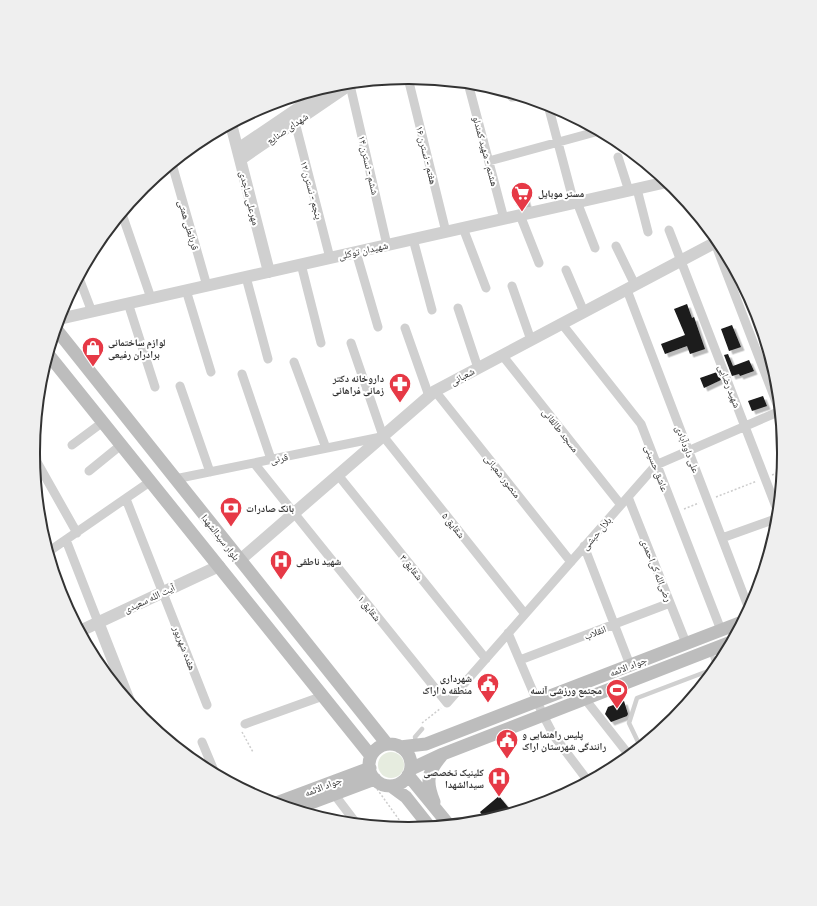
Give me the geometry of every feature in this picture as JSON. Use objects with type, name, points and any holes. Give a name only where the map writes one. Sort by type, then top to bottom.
[{"type":"main road","name":"بلوار سیدالشهدا","points":[[60,334],[387,744]]},
{"type":"main road","name":"بلوار سیدالشهدا","points":[[52,360],[323,696],[371,771]]},
{"type":"main road","points":[[151,482],[175,479]]},
{"type":"main road","points":[[219,566],[240,560]]},
{"type":"main road","name":"جواد الائمه","points":[[400,747],[426,744],[734,625]]},
{"type":"main road","name":"جواد الائمه","points":[[410,772],[443,754],[723,645]]},
{"type":"main road","points":[[387,744],[394,744],[400,747],[406,751],[409,756],[411,762],[410,772],[401,783],[391,786],[385,785],[379,782],[371,771],[375,750],[387,744]]},
{"type":"main road","points":[[438,811],[428,784],[429,775],[434,765],[443,754]]},
{"type":"main road","name":"جواد الائمه","points":[[303,806],[334,794],[371,771]]},
{"type":"main road","name":"جواد الائمه","points":[[285,800],[371,771]]},
{"type":"main road","points":[[410,772],[445,819]]},
{"type":"main road","points":[[391,786],[406,797],[425,821]]},
{"type":"street","name":"هفتم - نسترن ۱۶","points":[[409,84],[446,232]]},
{"type":"street","name":"ششم - نسترن ۱۴","points":[[352,89],[387,245]]},
{"type":"street","name":"هشتم - شهید کمندلو","points":[[470,90],[490,161],[504,219]]},
{"type":"street","name":"شهدای صنایع","points":[[239,154],[259,141],[313,99],[324,95]]},
{"type":"street","name":"شهدای صنایع","points":[[259,141],[295,122],[313,99]]},
{"type":"street","points":[[550,113],[576,203],[595,248]]},
{"type":"street","name":"پنجم - نسترن ۱۲","points":[[295,122],[330,258]]},
{"type":"street","name":"مهرعلی ساجدی","points":[[233,130],[269,272]]},
{"type":"street","points":[[490,161],[591,133]]},
{"type":"street","points":[[618,157],[633,190],[648,232]]},
{"type":"street","name":"قربانعلی همتی","points":[[174,170],[207,286]]},
{"type":"street","name":"شهیدان توکلی","points":[[66,317],[660,184]]},
{"type":"street","points":[[520,215],[539,263]]},
{"type":"street","points":[[124,219],[152,298]]},
{"type":"street","points":[[463,228],[486,288]]},
{"type":"street","name":"شهید رضایی","points":[[669,230],[774,501]]},
{"type":"street","points":[[413,239],[432,310]]},
{"type":"street","name":"شعبانی","points":[[240,560],[432,393],[712,244]]},
{"type":"street","name":"علی داودآبادی","points":[[616,246],[688,450],[746,601]]},
{"type":"street","points":[[356,252],[378,327]]},
{"type":"street","points":[[302,264],[321,343]]},
{"type":"street","points":[[726,265],[771,387]]},
{"type":"street","points":[[566,270],[584,312]]},
{"type":"street","points":[[246,277],[268,359]]},
{"type":"street","points":[[81,285],[92,312]]},
{"type":"street","points":[[512,286],[532,340]]},
{"type":"street","points":[[186,290],[211,372]]},
{"type":"street","points":[[128,304],[155,387]]},
{"type":"street","points":[[458,308],[478,368]]},
{"type":"street","name":"عاشق حسینی","points":[[562,324],[641,424],[721,630]]},
{"type":"street","name":"منصور شعبانی","points":[[405,328],[432,393],[571,562]]},
{"type":"street","points":[[351,343],[382,436]]},
{"type":"street","name":"مسجد طالقانی","points":[[502,355],[621,505]]},
{"type":"street","points":[[294,362],[326,448]]},
{"type":"street","points":[[242,374],[271,459]]},
{"type":"street","points":[[180,386],[210,472]]},
{"type":"street","name":"بلال حبشی","points":[[447,703],[656,465],[775,413]]},
{"type":"street","points":[[72,445],[103,422]]},
{"type":"street","name":"قرنی","points":[[175,479],[382,436]]},
{"type":"street","name":"شقایق ۵","points":[[382,436],[525,614]]},
{"type":"street","points":[[89,471],[122,445]]},
{"type":"street","name":"شقایق ۱","points":[[254,463],[447,703]]},
{"type":"street","points":[[41,468],[77,532]]},
{"type":"street","name":"شقایق ۳","points":[[338,475],[486,659]]},
{"type":"street","points":[[53,549],[151,482]]},
{"type":"street","name":"رضی‌الله کی‌احمدی","points":[[628,497],[686,643]]},
{"type":"street","name":"هفده شهریور","points":[[126,499],[207,705]]},
{"type":"street","points":[[722,538],[771,521]]},
{"type":"street","points":[[66,540],[123,686]]},
{"type":"street","points":[[584,546],[630,665]]},
{"type":"street","name":"آیت الله سعیدی","points":[[85,629],[219,566]]},
{"type":"street","name":"انقلاب","points":[[520,660],[670,603]]},
{"type":"street","points":[[508,633],[543,715],[554,736],[584,776]]},
{"type":"street","points":[[245,724],[323,696]]},
{"type":"street","points":[[585,699],[625,751]]},
{"type":"street","points":[[202,742],[211,764]]},
{"type":"street","points":[[334,794],[351,816]]},
{"type":"lane","points":[[710,650],[713,660]]},
{"type":"lane","points":[[638,741],[629,723],[637,698],[704,672]]},
{"type":"lane","points":[[416,745],[415,737],[422,729]]},
{"type":"path","points":[[675,513],[776,473]]},
{"type":"path","points":[[245,724],[242,731],[253,752]]},
{"type":"path","points":[[371,771],[401,822]]},
{"type":"shaded area","points":[[391,752],[400,756],[404,765],[400,774],[391,778],[382,774],[378,765],[382,756]]},
{"type":"building","points":[[525,193],[528,204],[517,206],[515,196]]},
{"type":"building","points":[[687,304],[692,318],[694,317],[705,349],[690,354],[687,346],[665,354],[661,344],[685,335],[674,309]]},
{"type":"building","points":[[732,325],[741,347],[729,351],[721,329]]},
{"type":"building","points":[[728,354],[733,366],[749,360],[754,371],[740,376],[739,374],[732,376],[724,355]]},
{"type":"building","points":[[717,372],[721,380],[704,388],[700,378]]},
{"type":"building","points":[[763,396],[767,406],[752,411],[748,401]]},
{"type":"building","name":"مجتمع ورزشی آنسه","points":[[624,701],[628,714],[627,716],[611,722],[605,714],[608,707]]},
{"type":"building","points":[[499,796],[508,808],[481,814],[480,812]]},
{"type":"place","name":"مستر موبایل","points":[[522,212]]},
{"type":"place","name":"لوازم ساختمانی برادران رفیعی","points":[[93,368]]},
{"type":"place","name":"داروخانه دکتر زمانی فراهانی","points":[[400,404]]},
{"type":"place","name":"بانک صادرات","points":[[231,528]]},
{"type":"place","name":"شهید ناطقی","points":[[281,580]]},
{"type":"place","name":"شهرداری منطقه ۵ اراک","points":[[488,704]]},
{"type":"place","name":"مجتمع ورزشی آنسه","points":[[617,710]]},
{"type":"place","name":"پلیس راهنمایی و رانندگی شهرستان اراک","points":[[507,760]]},
{"type":"place","name":"کلینیک تخصصی سیدالشهدا","points":[[499,798]]}]
